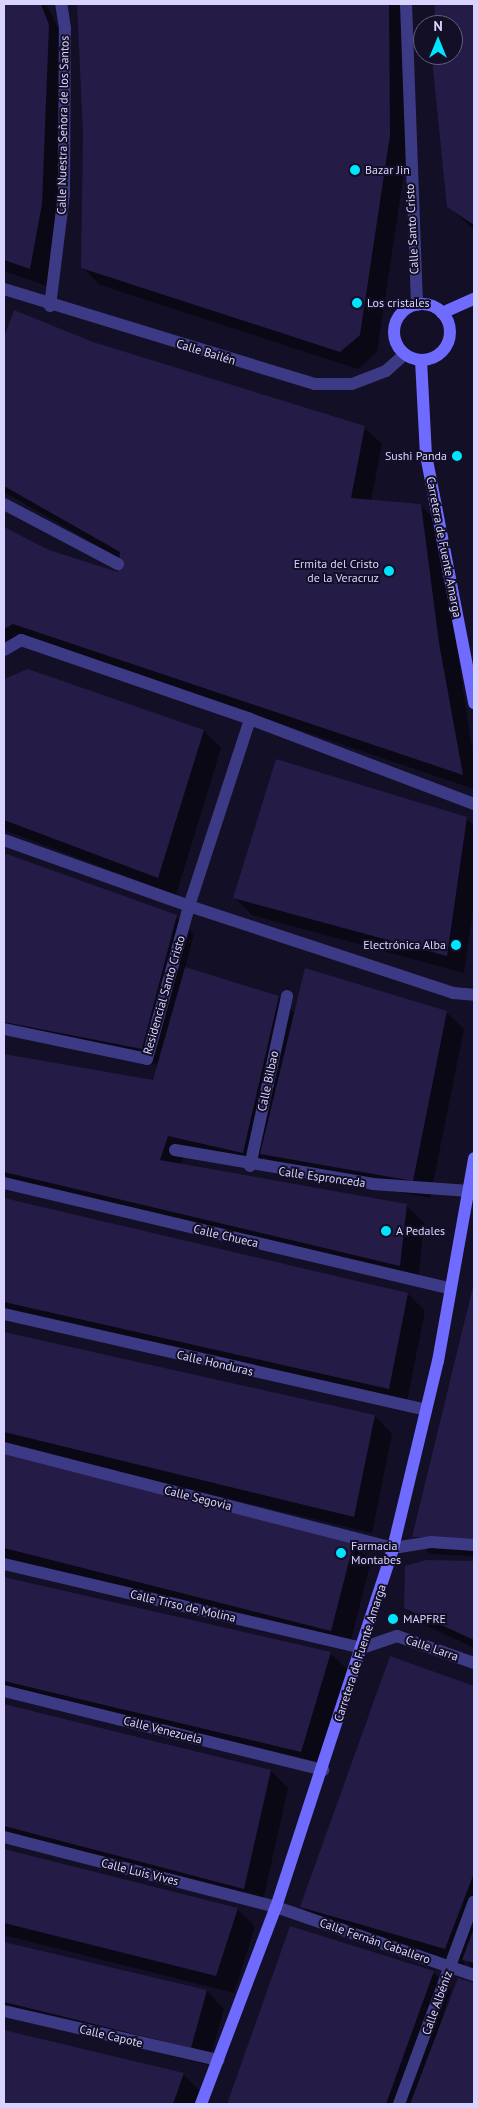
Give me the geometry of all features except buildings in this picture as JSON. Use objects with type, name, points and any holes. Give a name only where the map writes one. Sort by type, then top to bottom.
[{"type":"street","name":"Calle Nuestra Señora de los Santos","points":[[50,306],[64,193],[65,36],[61,4]]},
{"type":"street","name":"Calle Santo Cristo","points":[[406,4],[417,305]]},
{"type":"street","name":"Calle Bailén","points":[[4,290],[50,306],[315,384],[352,384],[386,372],[405,354]]},
{"type":"street","points":[[442,313],[448,340],[438,355],[421,360],[405,354],[395,340],[395,322],[417,305],[442,313],[474,300]]},
{"type":"street","name":"Carretera de Fuente Amarga","points":[[421,360],[426,455],[474,703]]},
{"type":"street","points":[[4,504],[118,564]]},
{"type":"street","points":[[4,650],[21,640],[250,719],[474,804]]},
{"type":"street","name":"Residencial Santo Cristo","points":[[4,1029],[147,1059],[189,906],[250,719]]},
{"type":"street","points":[[4,840],[189,906],[453,993],[474,995]]},
{"type":"street","name":"Calle Bilbao","points":[[250,1166],[287,996]]},
{"type":"street","name":"Calle Espronceda","points":[[175,1150],[250,1166],[373,1184],[470,1191]]},
{"type":"street","name":"Carretera de Fuente Amarga","points":[[202,2104],[276,1906],[323,1770],[393,1548],[426,1410],[470,1191],[474,1158]]},
{"type":"street","name":"Calle Chueca","points":[[4,1183],[449,1288]]},
{"type":"street","name":"Calle Honduras","points":[[4,1314],[426,1410]]},
{"type":"street","name":"Calle Segovia","points":[[4,1448],[393,1548]]},
{"type":"street","points":[[393,1548],[431,1542],[474,1545]]},
{"type":"street","name":"Calle Tirso de Molina","points":[[4,1564],[362,1648]]},
{"type":"street","name":"Calle Larra","points":[[362,1648],[397,1636],[474,1663]]},
{"type":"street","name":"Calle Venezuela","points":[[4,1691],[323,1770]]},
{"type":"street","name":"Calle Luis Vives","points":[[4,1837],[276,1906]]},
{"type":"street","name":"Calle Albéniz","points":[[399,2104],[474,1901]]},
{"type":"street","name":"Calle Fernán Caballero","points":[[276,1906],[474,1975]]},
{"type":"street","name":"Calle Capote","points":[[4,2011],[218,2060]]},
{"type":"place","name":"Bazar Jin","points":[[355,170]]},
{"type":"place","name":"Los cristales","points":[[357,303]]},
{"type":"place","name":"Sushi Panda","points":[[457,456]]},
{"type":"place","name":"Ermita del Cristo de la Veracruz","points":[[389,571]]},
{"type":"place","name":"Electrónica Alba","points":[[456,945]]},
{"type":"place","name":"A Pedales","points":[[386,1231]]},
{"type":"place","name":"Farmacia Montabes","points":[[341,1553]]},
{"type":"place","name":"MAPFRE","points":[[393,1619]]}]
